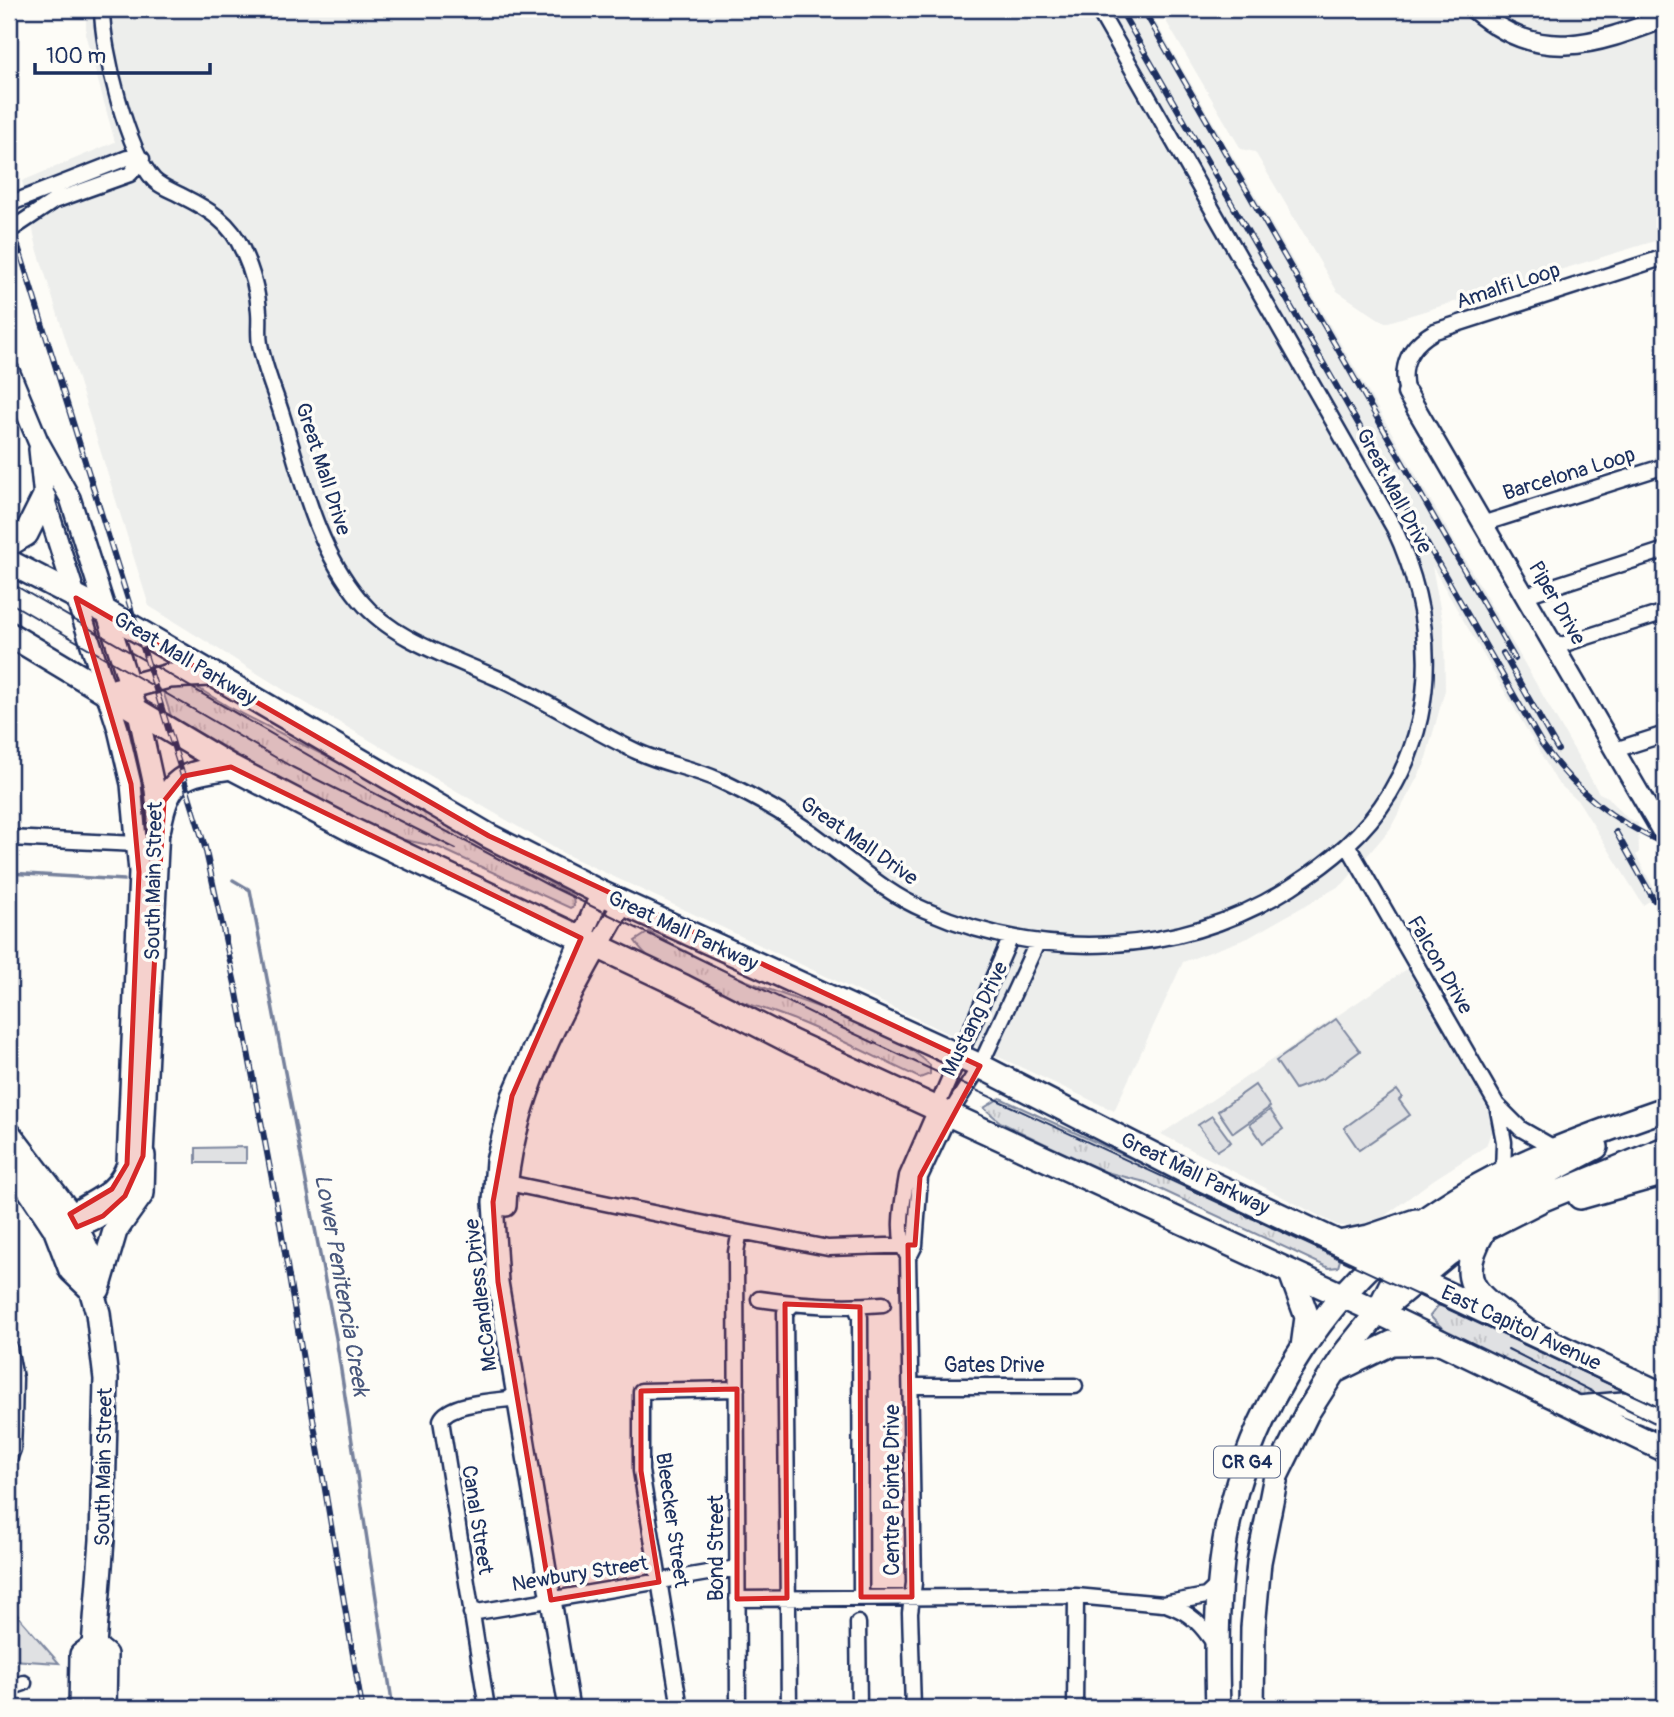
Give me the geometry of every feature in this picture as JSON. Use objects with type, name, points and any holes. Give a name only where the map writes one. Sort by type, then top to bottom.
[{"type":"main road","name":"South Main Street","points":[[9,371],[38,441],[70,498],[108,613],[138,712],[155,790],[159,827],[127,1164],[122,1178],[112,1189],[68,1223]]},
{"type":"main road","name":"South Main Street","points":[[38,441],[44,498],[107,693],[131,784],[139,872],[144,982],[143,1156],[125,1196],[103,1216],[68,1223]]},
{"type":"main road","points":[[9,544],[26,534],[44,498]]},
{"type":"main road","name":"Great Mall Parkway","points":[[9,562],[108,613],[489,836],[601,893],[980,1066],[1181,1169],[1377,1261]]},
{"type":"main road","points":[[9,634],[231,767],[354,831],[590,942],[792,1042],[1378,1312],[1665,1450]]},
{"type":"main road","points":[[107,693],[169,676],[210,674]]},
{"type":"main road","points":[[159,827],[164,801],[173,785],[196,772],[231,767]]},
{"type":"main road","name":"McCandless Drive","points":[[569,1708],[556,1599],[511,1293],[505,1227],[508,1182],[515,1141],[530,1091],[590,942],[601,893]]},
{"type":"main road","name":"McCandless Drive","points":[[579,1708],[517,1398],[493,1244],[496,1161],[512,1096],[590,942],[623,903]]},
{"type":"main road","name":"CR G4","points":[[1218,1708],[1216,1647],[1220,1583],[1230,1517],[1251,1451],[1281,1382],[1341,1297],[1377,1261],[1429,1216],[1503,1173],[1556,1149],[1665,1109]]},
{"type":"main road","points":[[1408,1275],[1411,1257],[1486,1205],[1591,1151],[1619,1125]]},
{"type":"main road","points":[[9,1134],[68,1223]]},
{"type":"main road","points":[[1378,1312],[1408,1275],[1486,1228],[1665,1149]]},
{"type":"main road","points":[[92,1296],[108,1260],[108,1245],[142,1193],[143,1156]]},
{"type":"main road","points":[[9,1159],[68,1223]]},
{"type":"main road","points":[[1515,1213],[1665,1173]]},
{"type":"main road","points":[[1339,1243],[1369,1237],[1429,1216]]},
{"type":"main road","name":"South Main Street","points":[[68,1223],[71,1270],[92,1296],[100,1323],[106,1379],[102,1540],[94,1646]]},
{"type":"main road","points":[[1486,1228],[1468,1263],[1472,1284],[1477,1292],[1525,1330]]},
{"type":"main road","name":"East Capitol Avenue","points":[[1377,1261],[1665,1396]]},
{"type":"main road","points":[[1291,1273],[1307,1317],[1303,1351]]},
{"type":"main road","name":"CR G4","points":[[1252,1708],[1253,1628],[1259,1562],[1276,1476],[1307,1413],[1378,1312]]},
{"type":"main road","points":[[1333,1373],[1392,1343],[1439,1342]]},
{"type":"main road","points":[[1578,1408],[1623,1404],[1665,1420]]},
{"type":"main road","name":"South Main Street","points":[[81,1708],[82,1654],[94,1646]]},
{"type":"main road","name":"South Main Street","points":[[94,1646],[105,1655],[104,1708]]},
{"type":"street","name":"Great Mall Drive","points":[[102,9],[106,51],[142,159],[157,183],[216,214],[240,243],[258,298],[262,355],[312,514],[340,572],[376,617],[396,631],[504,681],[631,748],[718,779],[814,834],[879,884],[925,911],[1010,939],[1037,943],[1112,945],[1193,931],[1238,915],[1331,862],[1373,817],[1397,781],[1418,726],[1427,659],[1424,623],[1413,574],[1390,521],[1098,9]]},
{"type":"street","points":[[1474,9],[1504,32],[1554,46],[1571,47],[1614,37],[1665,18]]},
{"type":"street","points":[[9,204],[127,158],[142,159]]},
{"type":"street","points":[[9,231],[54,201],[130,174],[142,159]]},
{"type":"street","name":"Amalfi Loop","points":[[1407,393],[1406,358],[1415,346],[1435,331],[1665,257]]},
{"type":"street","name":"Piper Drive","points":[[1407,393],[1485,523],[1665,837]]},
{"type":"street","name":"Barcelona Loop","points":[[1485,523],[1665,466]]},
{"type":"street","points":[[1526,595],[1665,550]]},
{"type":"street","points":[[1555,647],[1665,612]]},
{"type":"street","points":[[1615,750],[1665,734]]},
{"type":"street","points":[[9,838],[136,844]]},
{"type":"street","name":"Falcon Drive","points":[[1348,846],[1497,1105],[1521,1129],[1556,1149]]},
{"type":"street","name":"Mustang Drive","points":[[959,1056],[1010,939]]},
{"type":"street","name":"Mustang Drive","points":[[944,1110],[980,1066],[1037,943]]},
{"type":"street","name":"Centre Pointe Drive","points":[[959,1056],[944,1110],[920,1177],[908,1249],[913,1386],[912,1597],[1076,1596],[1163,1604],[1184,1611],[1201,1624],[1216,1647]]},
{"type":"street","name":"Falcon Drive","points":[[1497,1105],[1504,1142],[1503,1173]]},
{"type":"street","points":[[508,1182],[828,1248],[908,1249]]},
{"type":"street","name":"Bond Street","points":[[738,1708],[736,1252],[740,1231]]},
{"type":"street","points":[[759,1298],[793,1304],[856,1307],[883,1304]]},
{"type":"street","points":[[789,1708],[785,1312],[793,1304]]},
{"type":"street","points":[[856,1307],[860,1317],[861,1597]]},
{"type":"street","points":[[9,1348],[15,1378],[11,1425],[13,1449],[9,1459]]},
{"type":"street","name":"Gates Drive","points":[[913,1386],[1076,1386]]},
{"type":"street","name":"Bleecker Street","points":[[680,1708],[641,1471],[641,1391],[737,1389]]},
{"type":"street","name":"Canal Street","points":[[487,1708],[441,1420],[444,1414],[456,1408],[517,1398]]},
{"type":"street","name":"Newbury Street","points":[[471,1613],[737,1568]]},
{"type":"street","name":"Centre Pointe Drive","points":[[1163,1604],[1206,1596],[1220,1583]]},
{"type":"street","points":[[1075,1708],[1076,1596]]},
{"type":"street","points":[[737,1599],[912,1597],[910,1613],[913,1708]]},
{"type":"street","points":[[858,1623],[859,1708]]},
{"type":"street","points":[[9,1688],[24,1683]]},
{"type":"highlighted area","points":[[76,598],[489,836],[980,1066],[920,1177],[915,1245],[908,1245],[912,1597],[861,1597],[860,1307],[785,1304],[787,1598],[737,1599],[737,1389],[641,1391],[641,1471],[659,1582],[551,1600],[498,1282],[493,1202],[512,1096],[581,938],[231,767],[184,776],[164,801],[143,1156],[125,1196],[103,1216],[77,1227],[70,1214],[112,1189],[127,1164],[139,872],[131,784]]},
{"type":"shaded area","points":[[86,9],[1148,9],[1599,793],[1608,797],[1627,818],[1638,823],[1639,852],[1636,855],[1658,896],[1643,905],[1579,802],[1557,782],[1432,566],[1444,629],[1445,690],[1424,765],[1390,829],[1343,884],[1248,938],[1183,962],[1114,1111],[563,853],[292,695],[149,606],[37,248],[22,181],[115,142],[86,37]]},
{"type":"shaded area","points":[[1159,9],[1665,9],[1665,238],[1385,323],[1337,291],[1255,152],[1241,149]]},
{"type":"shaded area","points":[[1407,969],[1486,1105],[1496,1132],[1491,1132],[1486,1146],[1433,1180],[1374,1224],[1355,1228],[1337,1225],[1161,1134]]},
{"type":"green space","points":[[185,680],[229,707],[347,767],[573,896],[574,906],[570,908],[438,847],[391,837],[297,790],[171,716],[161,685]]},
{"type":"green space","points":[[649,932],[742,978],[871,1028],[914,1052],[930,1065],[930,1074],[920,1078],[797,1021],[687,981],[649,957],[635,941]]},
{"type":"green space","points":[[1336,1019],[1360,1051],[1324,1078],[1295,1089],[1276,1061]]},
{"type":"green space","points":[[1255,1085],[1270,1107],[1233,1133],[1218,1111]]},
{"type":"green space","points":[[1397,1090],[1402,1097],[1399,1100],[1410,1115],[1359,1150],[1344,1128]]},
{"type":"green space","points":[[1000,1098],[1331,1251],[1340,1260],[1338,1267],[1329,1268],[1145,1182],[1106,1172],[1000,1122],[984,1108]]},
{"type":"green space","points":[[1270,1110],[1283,1129],[1263,1143],[1250,1124]]},
{"type":"green space","points":[[1212,1116],[1231,1142],[1217,1151],[1198,1125]]},
{"type":"green space","points":[[246,1147],[246,1163],[196,1163],[196,1148]]},
{"type":"green space","points":[[1449,1305],[1665,1403],[1665,1432],[1462,1341],[1430,1316],[1438,1306]]},
{"type":"green space","points":[[12,1609],[59,1663],[12,1660]]},
{"type":"waterway","name":"Lower Penitencia Creek","points":[[9,873],[124,880]]},
{"type":"waterway","name":"Lower Penitencia Creek","points":[[233,880],[250,890],[336,1338],[393,1708]]},
{"type":"tram line","points":[[9,582],[372,792],[548,885],[840,1027],[1665,1410]]},
{"type":"tram line","points":[[9,602],[292,767],[456,849]]},
{"type":"tram line","points":[[1508,1349],[1665,1428]]},
{"type":"railway","points":[[1120,9],[1542,744],[1568,776],[1596,803],[1628,825],[1665,844]]},
{"type":"railway","points":[[1143,9],[1515,659]]},
{"type":"railway","points":[[9,217],[205,847],[237,993],[277,1206],[362,1708]]},
{"type":"railway","points":[[1503,653],[1558,750]]},
{"type":"railway","points":[[1616,832],[1654,900]]}]
